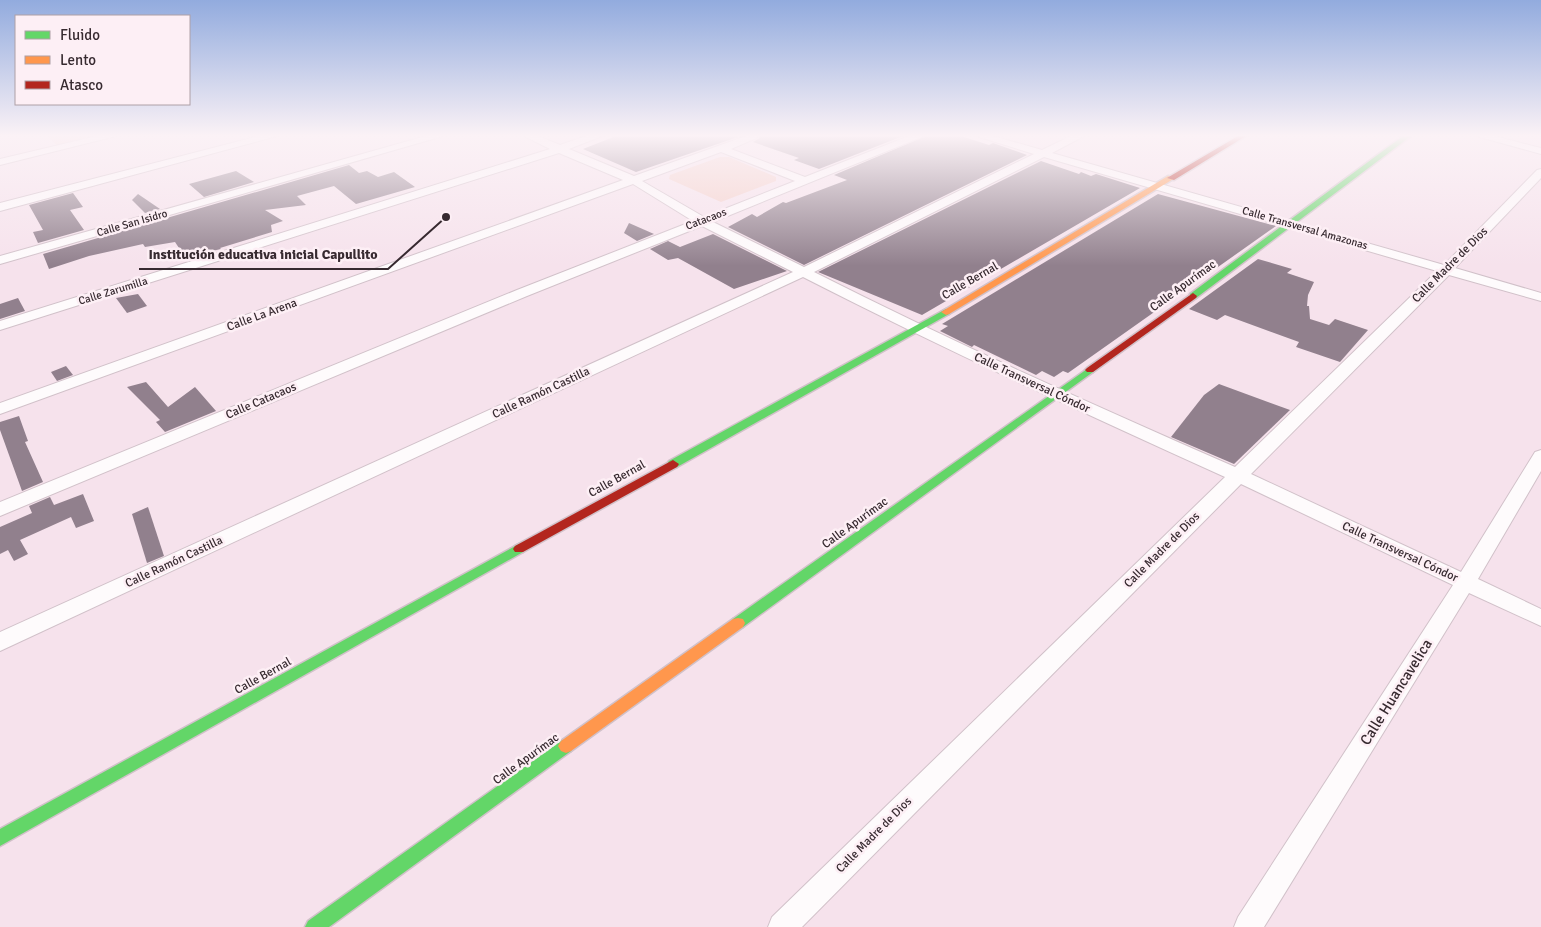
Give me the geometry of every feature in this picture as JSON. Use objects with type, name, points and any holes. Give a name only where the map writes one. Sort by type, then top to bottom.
[{"type":"street","points":[[0,207],[106,179]]},
{"type":"street","name":"Calle San Isidro","points":[[0,260],[285,179]]},
{"type":"street","name":"Calle Zarumilla","points":[[0,326],[469,179]]},
{"type":"street","name":"Calle Transversal Cóndor","points":[[630,179],[702,221],[916,329],[1056,395],[1237,475],[1541,618]]},
{"type":"street","name":"Calle La Arena","points":[[0,410],[639,179]]},
{"type":"street","points":[[801,179],[805,181]]},
{"type":"street","name":"Catacaos","points":[[522,292],[809,179]]},
{"type":"street","name":"Calle Ramón Castilla","points":[[0,642],[804,272],[993,179]]},
{"type":"street","name":"Calle Transversal Amazonas","points":[[1135,179],[1541,296]]},
{"type":"street","name":"Calle Bernal","points":[[0,838],[916,329],[1170,179]]},
{"type":"street","name":"Calle Apurímac","points":[[314,927],[1292,225],[1352,179]]},
{"type":"street","name":"Calle Madre de Dios","points":[[782,927],[1447,269],[1534,179]]},
{"type":"street","name":"Calle Catacaos","points":[[0,509],[522,292]]},
{"type":"street","name":"Calle Huancavelica","points":[[1248,927],[1465,583],[1541,456]]},
{"type":"shaded area","points":[[670,179],[776,179],[776,181],[721,202]]},
{"type":"building","points":[[206,179],[250,179],[254,182],[204,197],[189,184]]},
{"type":"building","points":[[300,179],[404,179],[415,187],[356,204],[334,186],[297,196],[306,205],[265,210],[283,221],[271,225],[272,232],[221,249],[185,257],[175,242],[145,247],[143,244],[89,256],[49,269],[43,254]]},
{"type":"building","points":[[845,179],[978,179],[804,265],[728,227],[752,214],[757,217],[783,202],[786,203],[847,180]]},
{"type":"building","points":[[1004,179],[1113,179],[1140,188],[922,315],[818,272]]},
{"type":"building","points":[[73,193],[83,207],[70,210],[84,230],[38,243],[33,232],[43,230],[29,205]]},
{"type":"building","points":[[138,194],[160,209],[145,213],[132,200]]},
{"type":"building","points":[[1158,194],[1276,226],[1068,373],[1063,371],[1054,377],[1042,371],[1036,375],[940,331],[948,326],[942,324]]},
{"type":"building","points":[[629,223],[654,234],[637,241],[624,233]]},
{"type":"building","points":[[713,234],[787,271],[734,289],[678,258],[668,260],[650,249],[668,241],[680,247]]},
{"type":"building","points":[[1258,259],[1292,269],[1287,273],[1314,282],[1308,295],[1307,306],[1309,306],[1310,319],[1329,325],[1335,319],[1368,330],[1340,362],[1296,347],[1299,342],[1225,315],[1217,320],[1189,309]]},
{"type":"building","points":[[138,294],[147,306],[127,313],[116,298]]},
{"type":"building","points":[[18,298],[25,311],[0,319],[0,304]]},
{"type":"building","points":[[66,366],[73,375],[57,381],[51,372]]},
{"type":"building","points":[[146,382],[168,407],[195,387],[216,411],[165,432],[156,422],[160,420],[127,387]]},
{"type":"building","points":[[1219,384],[1290,410],[1234,464],[1171,437],[1204,395]]},
{"type":"building","points":[[19,416],[28,441],[25,442],[43,482],[22,491],[0,430],[0,422]]},
{"type":"building","points":[[83,494],[94,521],[76,528],[71,517],[20,540],[28,554],[14,561],[8,550],[0,554],[0,527],[32,513],[29,506],[50,497],[54,505]]},
{"type":"building","points":[[148,507],[164,556],[147,563],[132,514]]},
{"type":"traffic: fast","points":[[1193,296],[1350,179]]},
{"type":"traffic: fast","points":[[673,464],[946,312]]},
{"type":"traffic: fast","points":[[738,623],[1090,370]]},
{"type":"traffic: fast","points":[[0,838],[519,549]]},
{"type":"traffic: fast","points":[[314,927],[566,746]]},
{"type":"traffic: slow","points":[[946,312],[1169,179]]},
{"type":"traffic: slow","points":[[566,746],[738,623]]},
{"type":"traffic: jam","points":[[1090,370],[1193,296]]},
{"type":"traffic: jam","points":[[519,549],[673,464]]},
{"type":"place","name":"Institución educativa inicial Capullito","points":[[446,217]]}]
